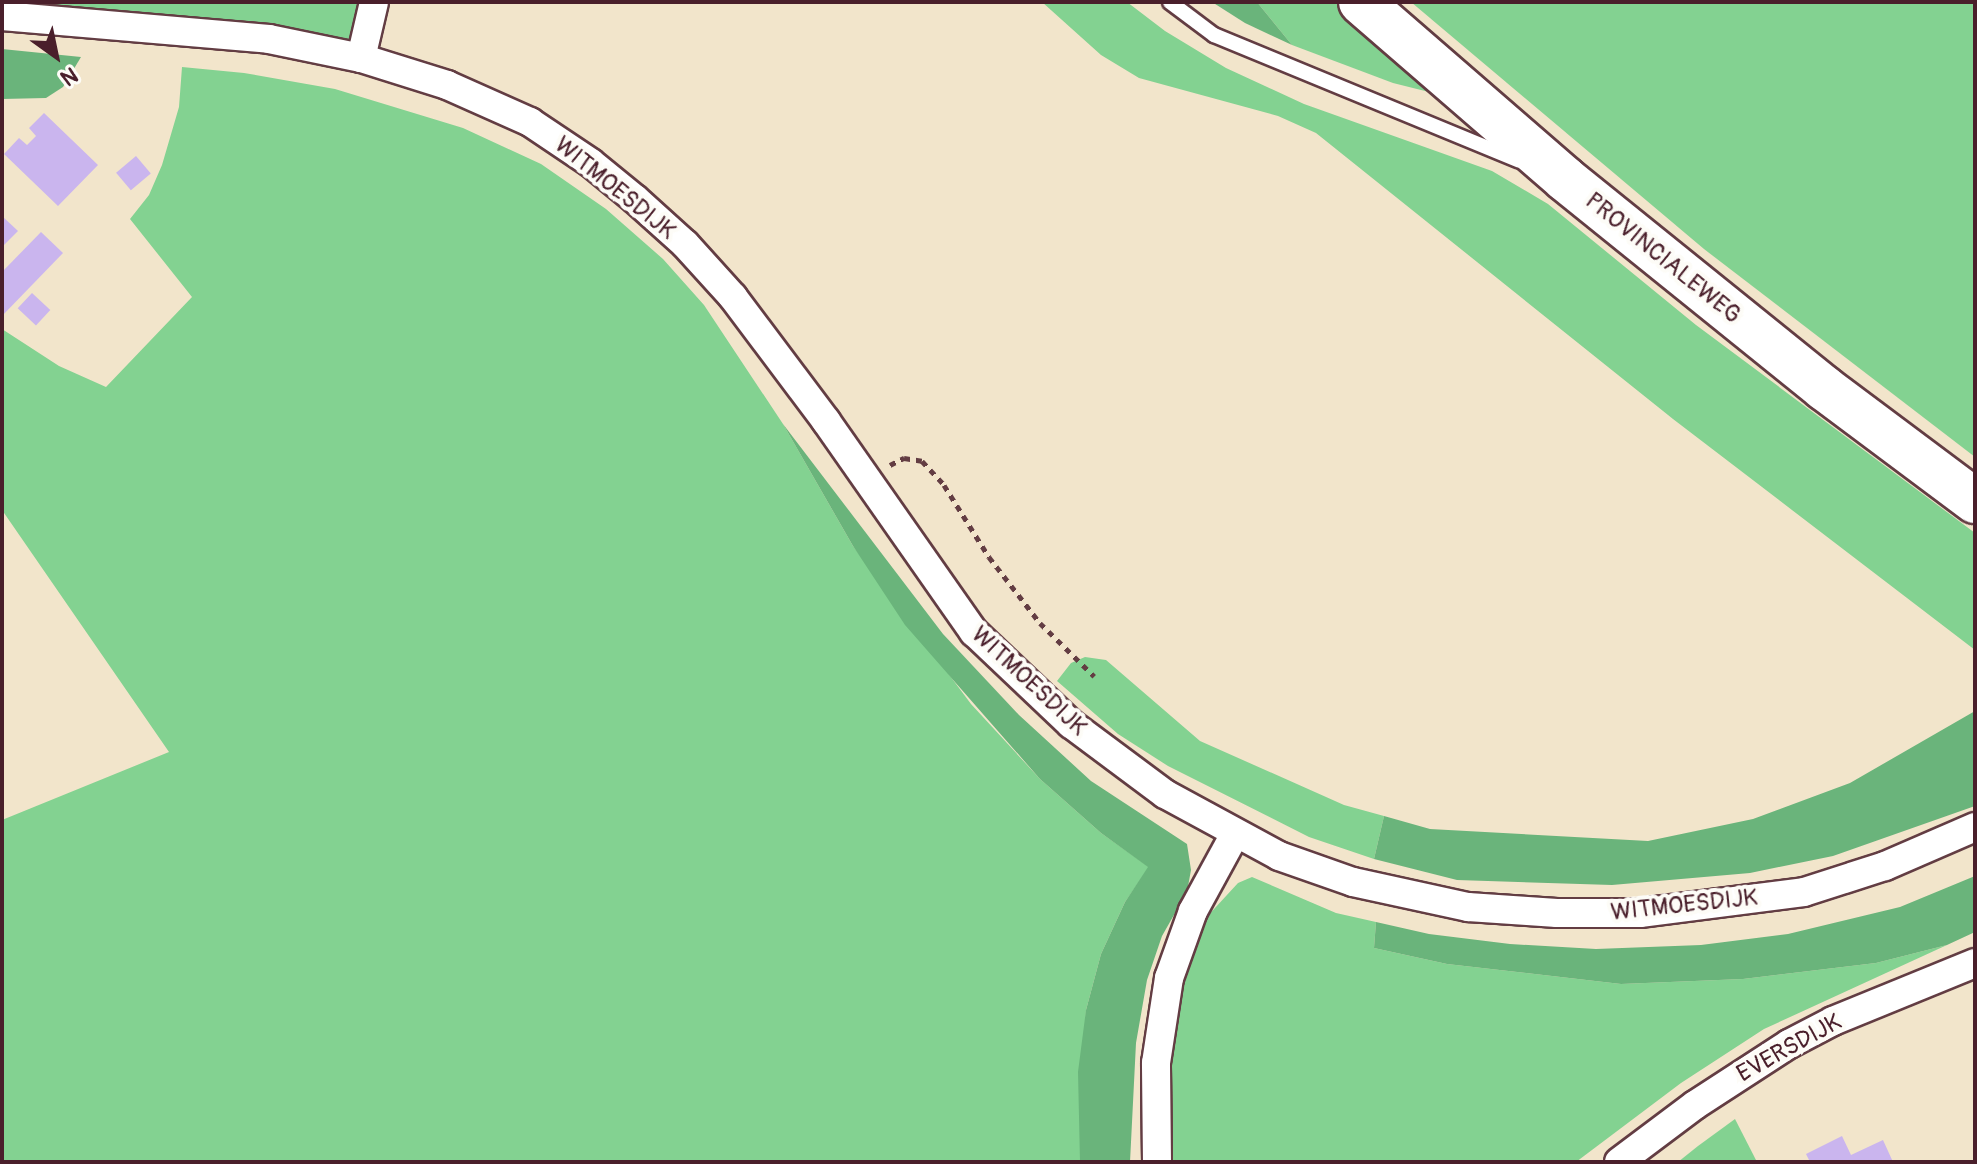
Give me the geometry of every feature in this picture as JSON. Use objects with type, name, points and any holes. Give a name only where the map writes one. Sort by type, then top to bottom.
[{"type":"main road","name":"PROVINCIALEWEG","points":[[1361,2],[1565,179],[1824,388],[1975,501]]},
{"type":"street","points":[[361,58],[374,2]]},
{"type":"street","name":"WITMOESDIJK","points":[[2,16],[269,39],[361,58],[447,85],[530,122],[591,163],[635,199],[685,244],[733,297],[984,642],[1071,724],[1165,794],[1279,856],[1353,882],[1468,907],[1557,913],[1640,913],[1804,892],[1885,866],[1975,827]]},
{"type":"street","points":[[1157,1162],[1156,1063],[1169,978],[1193,911],[1235,834]]},
{"type":"street","name":"EVERSDIJK","points":[[1619,1162],[1695,1105],[1789,1044],[1833,1021],[1975,963]]},
{"type":"lane","points":[[1170,2],[1214,35],[1565,179]]},
{"type":"path","points":[[864,478],[904,458],[922,461],[944,485],[989,557],[1040,623],[1094,676]]},
{"type":"green space","points":[[2,2],[366,2],[353,46]]},
{"type":"green space","points":[[1042,2],[1127,2],[1165,31],[1226,68],[1304,104],[1492,171],[1548,204],[1696,325],[1975,533],[1975,650],[1673,419],[1316,133],[1278,116],[1139,78],[1101,55]]},
{"type":"green space","points":[[1212,2],[1257,2],[1292,45],[1245,23]]},
{"type":"green space","points":[[1257,2],[1339,2],[1445,96],[1393,83],[1292,45]]},
{"type":"green space","points":[[1411,2],[1975,2],[1975,457],[1704,249]]},
{"type":"green space","points":[[2,49],[81,57],[63,87],[46,98],[2,99]]},
{"type":"green space","points":[[182,67],[244,73],[335,89],[463,128],[541,164],[606,209],[663,259],[704,305],[783,424],[853,546],[971,704],[1040,779],[1101,833],[1149,867],[1125,902],[1101,954],[1086,1010],[1080,1162],[2,1162],[2,820],[169,752],[2,510],[2,329],[59,366],[106,387],[192,297],[130,219],[149,195],[162,165],[179,107]]},
{"type":"green space","points":[[783,424],[943,634],[1019,715],[1091,781],[1187,844],[1191,870],[1187,892],[1162,936],[1147,980],[1136,1043],[1130,1162],[1080,1162],[1078,1072],[1086,1010],[1101,954],[1125,902],[1148,867],[1101,833],[1040,779],[905,625],[853,546]]},
{"type":"green space","points":[[1085,657],[1106,660],[1200,741],[1344,805],[1384,816],[1374,859],[1309,837],[1168,766],[1118,734],[1057,681],[1071,663]]},
{"type":"green space","points":[[1975,711],[1975,806],[1833,856],[1750,873],[1612,885],[1457,880],[1374,859],[1384,816],[1430,829],[1648,841],[1753,819],[1850,783]]},
{"type":"green space","points":[[1975,876],[1975,932],[1947,945],[1876,963],[1743,979],[1621,984],[1447,964],[1374,948],[1376,922],[1429,934],[1510,944],[1596,949],[1701,945],[1788,934],[1900,907]]},
{"type":"green space","points":[[1252,877],[1336,913],[1376,922],[1374,948],[1447,964],[1621,984],[1743,979],[1876,963],[1947,945],[1764,1029],[1681,1083],[1576,1162],[1170,1162],[1167,1081],[1174,1008],[1188,957],[1203,921],[1238,883]]},
{"type":"green space","points":[[1735,1119],[1757,1162],[1678,1162],[1698,1146]]},
{"type":"building","points":[[44,113],[98,165],[58,206],[4,154],[19,138],[27,145],[36,136],[29,128]]},
{"type":"building","points":[[136,156],[151,174],[131,190],[116,173]]},
{"type":"building","points":[[2,216],[18,231],[2,247]]},
{"type":"building","points":[[41,232],[63,253],[2,316],[2,272]]},
{"type":"building","points":[[32,293],[50,310],[36,325],[18,308]]},
{"type":"building","points":[[1842,1136],[1851,1155],[1883,1140],[1893,1162],[1810,1162],[1806,1154]]}]
